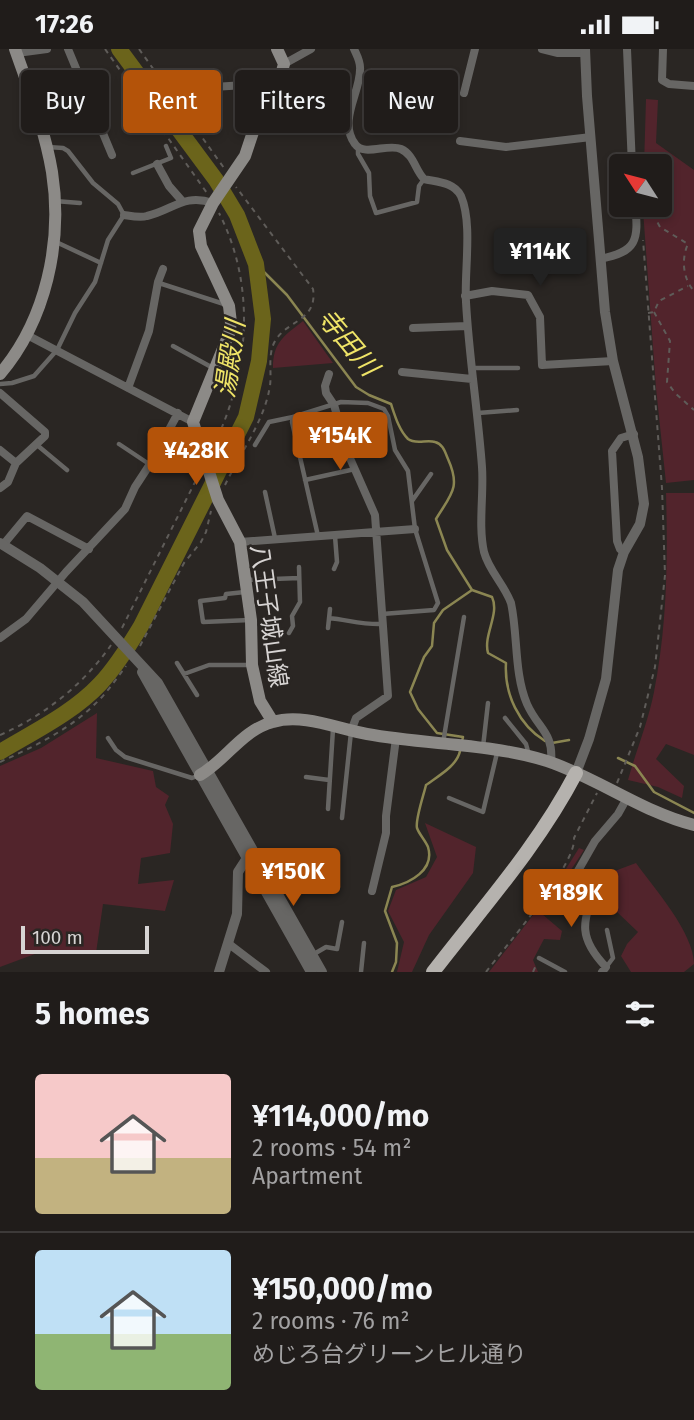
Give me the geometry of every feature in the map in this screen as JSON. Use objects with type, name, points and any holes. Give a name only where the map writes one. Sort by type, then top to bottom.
[{"type":"highway","points":[[433,972],[528,851],[559,805],[576,773]]},
{"type":"main road","points":[[277,49],[284,64],[282,70]]},
{"type":"main road","points":[[16,51],[22,70]]},
{"type":"main road","points":[[0,375],[27,335],[44,290],[54,240],[54,201],[42,133]]},
{"type":"main road","points":[[193,422],[231,323],[229,306],[199,241],[200,228],[213,203],[245,156],[253,133]]},
{"type":"main road","name":"八王子城山線","points":[[193,422],[218,500],[240,542],[251,620],[252,665],[260,701],[272,722],[304,721],[351,731],[529,756],[551,762],[676,820],[694,825]]},
{"type":"main road","points":[[204,772],[250,733],[272,722]]},
{"type":"street","points":[[16,51],[47,49]]},
{"type":"street","points":[[68,49],[77,70]]},
{"type":"street","points":[[284,64],[311,49]]},
{"type":"street","points":[[354,49],[361,68],[349,112],[353,142],[358,148],[366,150],[389,146],[400,149],[411,157],[424,179],[446,183],[455,189],[462,199],[467,246],[467,326],[484,491],[484,551],[488,564],[506,589],[511,603],[523,693],[532,713],[551,742],[551,762]]},
{"type":"street","points":[[464,93],[475,49]]},
{"type":"street","points":[[542,49],[558,53],[585,51],[600,259],[613,361],[634,434],[644,504],[640,524],[624,552],[618,570],[606,679],[576,773]]},
{"type":"street","points":[[627,49],[631,154]]},
{"type":"street","points":[[663,49],[662,80],[669,84],[694,86]]},
{"type":"street","points":[[103,133],[112,155]]},
{"type":"street","points":[[460,141],[506,147],[591,138]]},
{"type":"street","points":[[157,164],[169,186],[183,202]]},
{"type":"street","points":[[124,215],[146,216],[183,202],[200,199],[213,203]]},
{"type":"street","points":[[600,259],[628,250],[638,230],[636,217]]},
{"type":"street","points":[[128,388],[149,331],[163,269]]},
{"type":"street","points":[[465,296],[492,291],[528,295],[540,317],[542,365],[613,361]]},
{"type":"street","points":[[413,328],[467,326]]},
{"type":"street","points":[[27,335],[193,422]]},
{"type":"street","points":[[402,372],[472,379]]},
{"type":"street","points":[[329,374],[326,393],[334,405],[355,468],[375,515],[388,696],[356,718],[351,731]]},
{"type":"street","points":[[0,393],[45,432],[45,436],[16,463],[8,482],[0,488]]},
{"type":"street","points":[[0,638],[26,619],[125,509],[178,413]]},
{"type":"street","points":[[624,552],[617,541],[612,451],[621,438],[634,434]]},
{"type":"street","points":[[0,450],[16,463]]},
{"type":"street","points":[[89,549],[27,516],[1,544],[83,602],[158,683],[169,698],[204,772],[308,957],[321,972]]},
{"type":"street","points":[[240,542],[415,529]]},
{"type":"street","points":[[372,891],[386,833],[396,738]]},
{"type":"street","points":[[567,890],[595,841],[618,814],[627,798]]},
{"type":"street","points":[[250,854],[263,869],[308,957],[311,972]]},
{"type":"street","points":[[219,972],[238,908],[237,874],[250,854]]},
{"type":"street","points":[[574,878],[596,888],[584,921],[589,947],[604,969]]},
{"type":"street","points":[[229,944],[266,972]]},
{"type":"lane","points":[[133,173],[172,158],[166,146]]},
{"type":"lane","points":[[0,384],[34,376],[57,351],[75,313],[95,282],[108,240],[124,215],[118,204],[93,183],[68,151],[46,147]]},
{"type":"lane","points":[[358,148],[358,154],[369,173],[370,196],[376,213],[417,202],[419,186],[424,179]]},
{"type":"lane","points":[[54,201],[80,203]]},
{"type":"lane","points":[[54,240],[101,264]]},
{"type":"lane","points":[[158,282],[229,306]]},
{"type":"lane","points":[[173,346],[214,369]]},
{"type":"lane","points":[[472,368],[518,368]]},
{"type":"lane","points":[[255,445],[269,422],[341,402],[368,403],[384,409],[395,450],[408,471],[415,529],[438,603],[434,610],[382,614]]},
{"type":"lane","points":[[478,413],[517,410]]},
{"type":"lane","points":[[293,417],[318,536]]},
{"type":"lane","points":[[119,444],[150,464]]},
{"type":"lane","points":[[36,445],[67,470]]},
{"type":"lane","points":[[305,480],[355,468]]},
{"type":"lane","points":[[412,502],[431,474]]},
{"type":"lane","points":[[265,492],[276,539]]},
{"type":"lane","points":[[334,569],[337,562],[335,535]]},
{"type":"lane","points":[[289,633],[293,626],[292,616],[300,603],[299,567]]},
{"type":"lane","points":[[251,620],[203,622],[200,601],[225,598],[226,594],[247,586],[299,578]]},
{"type":"lane","points":[[328,628],[330,609]]},
{"type":"lane","points":[[451,743],[445,728],[464,617]]},
{"type":"lane","points":[[329,618],[357,621],[364,625],[382,624]]},
{"type":"lane","points":[[177,663],[197,695]]},
{"type":"lane","points":[[184,674],[209,665],[252,665]]},
{"type":"lane","points":[[483,748],[488,703]]},
{"type":"lane","points":[[505,717],[526,744],[529,756]]},
{"type":"lane","points":[[328,809],[334,727]]},
{"type":"lane","points":[[342,818],[351,731]]},
{"type":"lane","points":[[108,738],[125,757],[192,778],[204,772]]},
{"type":"lane","points":[[449,798],[483,812],[498,750]]},
{"type":"lane","points":[[306,777],[329,780]]},
{"type":"lane","points":[[263,869],[291,864],[321,867]]},
{"type":"lane","points":[[308,957],[326,947],[337,949],[342,922]]},
{"type":"lane","points":[[604,969],[613,958],[607,930]]},
{"type":"lane","points":[[360,972],[365,943]]},
{"type":"lane","points":[[539,958],[565,972]]},
{"type":"path","points":[[105,49],[180,154]]},
{"type":"path","points":[[139,49],[243,198],[313,289],[314,305],[298,321]]},
{"type":"path","points":[[655,217],[660,227],[688,244],[684,253],[684,264],[689,285],[694,291]]},
{"type":"path","points":[[616,785],[640,727],[655,667],[665,575],[662,488],[642,232]]},
{"type":"path","points":[[653,312],[659,301],[689,285]]},
{"type":"path","points":[[648,313],[653,312]]},
{"type":"path","points":[[653,312],[670,341],[667,382],[694,410]]},
{"type":"path","points":[[0,734],[38,714],[70,691],[89,673],[117,638]]},
{"type":"path","points":[[0,762],[45,740],[86,712],[104,695],[126,666]]},
{"type":"path","points":[[486,972],[551,888],[575,847],[574,838],[594,803],[597,792]]},
{"type":"path","points":[[533,972],[539,958]]},
{"type":"shaded area","points":[[646,99],[658,100],[656,143],[671,154],[644,154]]},
{"type":"shaded area","points":[[672,154],[694,170],[694,480],[666,483],[644,217],[672,217]]},
{"type":"shaded area","points":[[303,321],[333,363],[273,368],[277,346]]},
{"type":"shaded area","points":[[666,493],[694,493],[694,755],[666,744],[656,759],[684,786],[682,798],[658,787],[628,780],[651,703],[662,643],[667,568]]},
{"type":"shaded area","points":[[97,713],[96,758],[153,771],[156,787],[169,796],[165,805],[173,824],[170,853],[141,858],[138,884],[174,880],[165,911],[103,904],[96,953],[43,951],[0,967],[0,766],[41,748]]},
{"type":"shaded area","points":[[425,823],[476,847],[473,873],[429,935],[412,972],[397,972],[404,942],[388,911],[396,890],[426,877],[437,857]]},
{"type":"shaded area","points":[[579,848],[584,850],[542,914],[562,931],[560,940],[544,939],[533,960],[538,972],[489,972],[554,888]]},
{"type":"shaded area","points":[[636,863],[672,911],[687,939],[694,964],[684,972],[631,972],[621,956],[638,932],[617,912],[605,894],[612,872]]},
{"type":"waterway","name":"湯殿川","points":[[0,752],[78,704],[106,677],[127,649],[246,417],[259,361],[263,319],[256,264],[237,215],[216,180],[119,49]]},
{"type":"waterway","name":"寺田川","points":[[256,264],[287,295],[356,387],[391,404],[408,439],[414,442],[438,443],[446,454],[454,484],[450,497],[436,519],[447,550],[472,590],[443,610],[434,623],[432,646],[424,657],[410,692],[418,709],[437,733],[463,737],[462,741]]},
{"type":"waterway","points":[[472,590],[492,597],[494,610],[488,653],[506,663],[508,686],[515,708],[528,726],[545,741]]},
{"type":"waterway","points":[[552,743],[569,740]]},
{"type":"waterway","name":"寺田川","points":[[392,972],[396,962],[397,943],[385,911],[392,887],[413,879],[428,862],[428,847],[417,824],[426,785],[451,766],[460,751]]},
{"type":"waterway","points":[[618,758],[635,766],[654,792],[694,813]]}]
